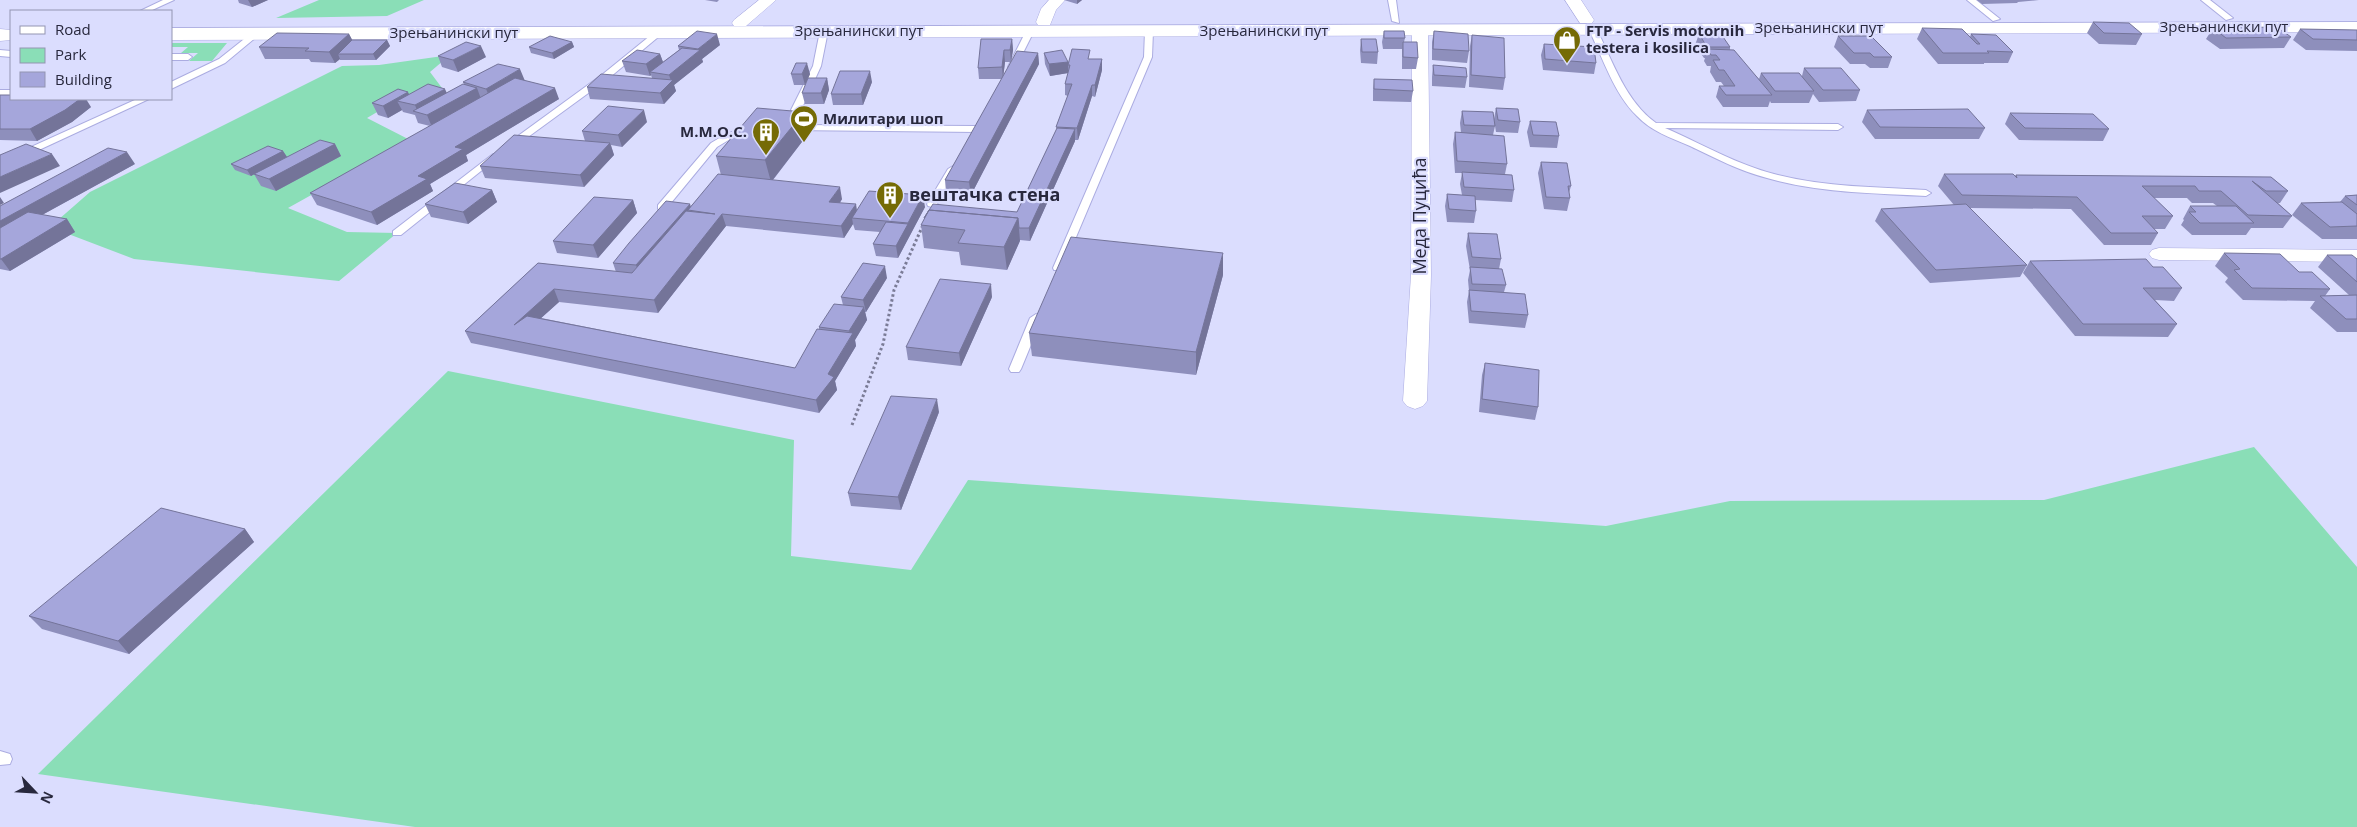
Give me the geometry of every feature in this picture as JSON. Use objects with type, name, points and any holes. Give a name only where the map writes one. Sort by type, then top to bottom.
[{"type":"main road","name":"Зрењанински пут","points":[[172,25],[740,23],[1037,27],[1149,31],[1420,30],[1996,18],[2357,17]]},
{"type":"main road","name":"Зрењанински пут","points":[[172,34],[659,33],[1396,21],[1590,25],[2357,27]]},
{"type":"street","points":[[740,23],[768,0]]},
{"type":"street","points":[[1037,27],[1057,0]]},
{"type":"street","points":[[1573,0],[1590,25]]},
{"type":"street","name":"Меда Пуцића","points":[[1415,401],[1421,276],[1420,30]]},
{"type":"street","points":[[2159,254],[2357,256]]},
{"type":"lane","points":[[146,10],[170,0]]},
{"type":"lane","points":[[1392,0],[1396,21]]},
{"type":"lane","points":[[1971,0],[1996,18]]},
{"type":"lane","points":[[2205,0],[2229,18]]},
{"type":"lane","points":[[1590,25],[1615,75],[1636,110],[1653,125],[1750,170],[1809,184],[1926,193]]},
{"type":"lane","points":[[1006,77],[1037,27]]},
{"type":"lane","points":[[796,110],[817,66],[824,31]]},
{"type":"lane","points":[[1054,277],[1148,57],[1149,31]]},
{"type":"lane","points":[[397,233],[490,160],[606,76],[659,33]]},
{"type":"lane","points":[[172,84],[222,61],[256,34]]},
{"type":"lane","points":[[172,57],[188,57]]},
{"type":"lane","points":[[0,165],[142,100]]},
{"type":"lane","points":[[1653,125],[1838,127]]},
{"type":"lane","points":[[662,206],[714,145],[754,128],[764,128]]},
{"type":"lane","points":[[783,128],[977,129]]},
{"type":"lane","points":[[932,204],[957,163]]},
{"type":"lane","points":[[1015,369],[1042,305]]},
{"type":"path","points":[[852,425],[882,344],[894,290],[932,204]]},
{"type":"green space","points":[[319,0],[424,0],[387,16],[276,18]]},
{"type":"green space","points":[[172,43],[227,43],[212,61],[189,61],[198,53],[181,53],[188,47],[172,47]]},
{"type":"green space","points":[[450,55],[430,72],[442,88],[401,98],[367,118],[410,140],[288,208],[347,232],[397,233],[339,281],[134,259],[50,227],[90,192],[342,66],[379,65]]},
{"type":"green space","points":[[448,371],[794,440],[791,556],[911,570],[968,480],[1606,526],[1730,501],[2044,500],[2254,447],[2357,567],[2357,827],[415,827],[38,774]]},
{"type":"building","points":[[2093,22],[2129,23],[2142,34],[2104,33]]},
{"type":"building","points":[[2277,27],[2291,37],[2226,38],[2213,28]]},
{"type":"building","points":[[1922,28],[1962,29],[1977,44],[1980,44],[1971,34],[1996,35],[2013,52],[1943,53]]},
{"type":"building","points":[[2300,29],[2357,30],[2357,40],[2313,39]]},
{"type":"building","points":[[697,31],[717,34],[698,49],[678,46]]},
{"type":"building","points":[[1384,31],[1404,31],[1405,38],[1384,38]]},
{"type":"building","points":[[1434,31],[1468,34],[1469,51],[1433,49]]},
{"type":"building","points":[[277,33],[349,34],[329,52],[305,51],[309,48],[259,47]]},
{"type":"building","points":[[1699,34],[1721,34],[1730,47],[1707,47]]},
{"type":"building","points":[[1472,35],[1504,38],[1505,78],[1471,75]]},
{"type":"building","points":[[550,36],[572,42],[552,53],[529,47]]},
{"type":"building","points":[[1838,36],[1871,36],[1892,57],[1874,57],[1870,53],[1854,53]]},
{"type":"building","points":[[981,39],[1012,39],[1010,50],[1004,50],[1002,67],[978,68]]},
{"type":"building","points":[[1361,39],[1376,39],[1378,52],[1362,52]]},
{"type":"building","points":[[352,40],[387,40],[373,54],[338,54]]},
{"type":"building","points":[[466,42],[481,46],[453,60],[438,56]]},
{"type":"building","points":[[1403,42],[1417,42],[1418,58],[1403,57]]},
{"type":"building","points":[[1544,44],[1594,47],[1596,63],[1545,59]]},
{"type":"building","points":[[682,48],[700,50],[669,75],[650,72]]},
{"type":"building","points":[[1072,49],[1090,50],[1088,59],[1102,59],[1095,85],[1092,85],[1077,128],[1056,127],[1072,84],[1065,84]]},
{"type":"building","points":[[1707,49],[1734,50],[1772,95],[1726,95],[1719,86],[1735,86],[1724,70],[1719,70],[1713,60],[1720,60],[1716,55],[1711,55]]},
{"type":"building","points":[[637,50],[660,54],[646,64],[622,61]]},
{"type":"building","points":[[1062,50],[1068,62],[1049,64],[1044,53]]},
{"type":"building","points":[[1017,51],[1038,53],[969,182],[945,180]]},
{"type":"building","points":[[796,63],[807,63],[802,74],[791,74]]},
{"type":"building","points":[[498,64],[520,69],[486,89],[463,82]]},
{"type":"building","points":[[1433,65],[1466,68],[1467,77],[1434,75]]},
{"type":"building","points":[[1804,68],[1841,68],[1860,90],[1823,90]]},
{"type":"building","points":[[840,71],[870,71],[861,94],[831,94]]},
{"type":"building","points":[[1761,73],[1799,73],[1814,91],[1775,91]]},
{"type":"building","points":[[601,74],[673,80],[660,93],[587,87]]},
{"type":"building","points":[[515,78],[555,88],[455,147],[463,149],[418,176],[427,179],[371,212],[310,193]]},
{"type":"building","points":[[808,78],[827,78],[821,93],[802,93]]},
{"type":"building","points":[[1374,79],[1412,80],[1413,91],[1374,89]]},
{"type":"building","points":[[428,84],[445,89],[415,105],[397,101]]},
{"type":"building","points":[[463,84],[477,88],[427,115],[413,111]]},
{"type":"building","points":[[398,89],[408,92],[383,106],[372,103]]},
{"type":"building","points":[[0,95],[10,95],[10,100],[79,100],[65,110],[30,129],[0,129]]},
{"type":"building","points":[[608,106],[644,110],[618,135],[582,131]]},
{"type":"building","points":[[757,108],[804,112],[765,160],[716,156]]},
{"type":"building","points":[[1496,108],[1518,109],[1520,122],[1498,120]]},
{"type":"building","points":[[1968,109],[1985,128],[1880,127],[1867,110]]},
{"type":"building","points":[[1462,111],[1493,112],[1495,126],[1464,125]]},
{"type":"building","points":[[2010,113],[2093,114],[2109,129],[2025,128]]},
{"type":"building","points":[[1530,121],[1556,122],[1559,136],[1533,135]]},
{"type":"building","points":[[1057,128],[1075,129],[1029,228],[1019,228],[1018,218],[929,210],[933,204],[1017,212]]},
{"type":"building","points":[[1455,132],[1504,136],[1507,164],[1457,161]]},
{"type":"building","points":[[514,135],[610,143],[580,175],[480,166]]},
{"type":"building","points":[[320,140],[335,144],[269,179],[254,174]]},
{"type":"building","points":[[26,144],[52,154],[0,177],[0,155]]},
{"type":"building","points":[[268,146],[283,151],[247,170],[231,164]]},
{"type":"building","points":[[108,148],[127,152],[0,221],[0,206]]},
{"type":"building","points":[[1541,162],[1567,163],[1571,186],[1568,186],[1570,198],[1546,197]]},
{"type":"building","points":[[1462,172],[1512,175],[1514,190],[1464,187]]},
{"type":"building","points":[[718,174],[840,187],[829,202],[856,204],[841,226],[722,214],[654,300],[554,289],[514,325],[527,316],[795,368],[817,329],[853,333],[828,374],[834,377],[816,400],[465,331],[538,263],[632,273],[686,211],[715,214],[688,210]]},
{"type":"building","points":[[1944,174],[2013,174],[2017,178],[2016,175],[2271,177],[2288,191],[2266,191],[2252,181],[2292,216],[2248,215],[2221,191],[2199,191],[2195,186],[2142,186],[2173,216],[2142,216],[2158,233],[2111,233],[2077,197],[1962,195]]},
{"type":"building","points":[[455,183],[492,190],[463,212],[425,204]]},
{"type":"building","points":[[869,191],[923,195],[908,223],[852,218]]},
{"type":"building","points":[[1447,194],[1475,196],[1476,211],[1449,209]]},
{"type":"building","points":[[2357,195],[2357,205],[2345,196]]},
{"type":"building","points":[[594,197],[633,200],[593,245],[553,241]]},
{"type":"building","points":[[666,201],[690,204],[636,265],[613,263],[629,243]]},
{"type":"building","points":[[2342,202],[2357,214],[2357,226],[2330,227],[2301,203]]},
{"type":"building","points":[[1966,204],[2027,265],[1936,270],[1881,209]]},
{"type":"building","points":[[2190,206],[2236,206],[2254,223],[2200,223],[2189,212],[2196,212]]},
{"type":"building","points":[[929,210],[1018,218],[1004,247],[958,243],[965,230],[921,225]]},
{"type":"building","points":[[28,212],[67,219],[0,259],[0,228]]},
{"type":"building","points":[[886,222],[908,224],[896,246],[873,244]]},
{"type":"building","points":[[1468,233],[1497,234],[1501,259],[1472,257]]},
{"type":"building","points":[[1071,237],[1223,253],[1196,352],[1029,333]]},
{"type":"building","points":[[2224,253],[2280,254],[2299,272],[2312,272],[2330,289],[2252,288],[2234,270],[2240,269]]},
{"type":"building","points":[[2327,255],[2352,255],[2357,259],[2357,282]]},
{"type":"building","points":[[2146,259],[2153,267],[2163,267],[2182,288],[2143,288],[2177,324],[2083,324],[2030,261]]},
{"type":"building","points":[[863,263],[885,266],[863,300],[841,297]]},
{"type":"building","points":[[1470,267],[1502,269],[1506,285],[1472,284]]},
{"type":"building","points":[[940,279],[991,284],[959,353],[906,347]]},
{"type":"building","points":[[1469,290],[1525,294],[1528,315],[1471,311]]},
{"type":"building","points":[[2357,295],[2357,319],[2346,319],[2320,296]]},
{"type":"building","points":[[834,304],[864,307],[849,331],[819,327]]},
{"type":"building","points":[[1485,363],[1539,370],[1538,407],[1482,399]]},
{"type":"building","points":[[891,396],[937,399],[898,497],[848,493]]},
{"type":"building","points":[[161,508],[245,529],[118,641],[29,616]]},
{"type":"place","name":"FTP - Servis motornih testera i kosilica","points":[[1567,64]]},
{"type":"place","name":"Милитари шоп","points":[[804,143]]},
{"type":"place","name":"M.M.O.C.","points":[[766,156]]},
{"type":"place","name":"вештачка стена","points":[[890,219]]}]
